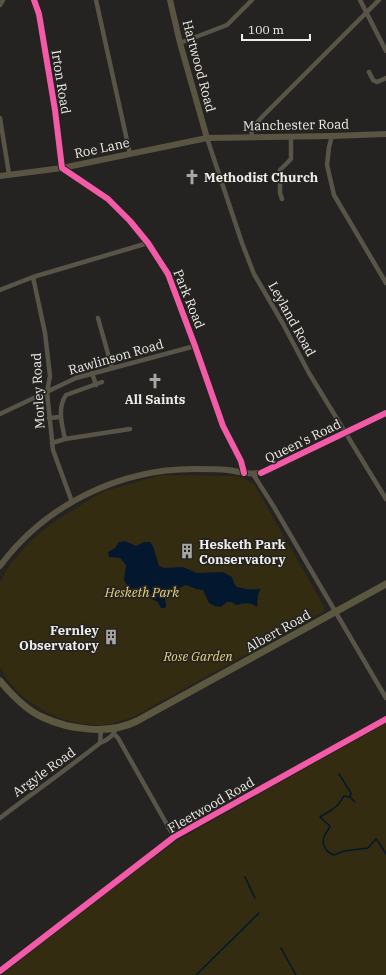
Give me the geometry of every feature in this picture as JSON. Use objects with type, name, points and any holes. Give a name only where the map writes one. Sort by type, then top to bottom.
[{"type":"highway","name":"Albert Road","points":[[0,681],[15,697],[41,717],[82,728],[115,731],[137,721],[386,584]]},
{"type":"main road","name":"Hartwood Road","points":[[170,0],[180,43],[207,138]]},
{"type":"main road","name":"Manchester Road","points":[[207,138],[386,134]]},
{"type":"main road","name":"Roe Lane","points":[[0,176],[62,168],[207,138]]},
{"type":"main road","name":"Queen's Road","points":[[0,566],[18,545],[44,520],[72,502],[108,485],[147,473],[182,469],[227,470],[244,474],[253,474],[266,471],[386,413]]},
{"type":"street","points":[[0,5],[3,0]]},
{"type":"street","name":"Irton Road","points":[[34,0],[40,21],[55,110],[62,168]]},
{"type":"street","points":[[96,0],[130,154]]},
{"type":"street","points":[[180,43],[227,25],[252,0]]},
{"type":"street","points":[[360,0],[386,51]]},
{"type":"street","points":[[252,136],[251,129],[263,116],[379,0]]},
{"type":"street","points":[[369,72],[373,80],[377,82],[386,78]]},
{"type":"street","points":[[0,118],[8,174]]},
{"type":"street","points":[[332,136],[327,165],[334,195],[386,283]]},
{"type":"street","points":[[282,199],[280,193],[280,170],[291,159],[291,137]]},
{"type":"street","name":"Leyland Road","points":[[207,138],[242,243],[254,274],[309,373],[386,497]]},
{"type":"street","name":"Park Road","points":[[62,168],[108,200],[130,221],[148,243],[168,274],[196,346],[223,426],[241,461],[244,474]]},
{"type":"street","points":[[0,290],[33,277],[148,243]]},
{"type":"street","name":"Morley Road","points":[[33,277],[45,333],[50,376],[48,392],[49,418],[53,450],[72,502]]},
{"type":"street","points":[[98,318],[112,368]]},
{"type":"street","name":"Rawlinson Road","points":[[0,414],[76,378],[196,346]]},
{"type":"street","points":[[92,374],[96,385]]},
{"type":"street","points":[[65,439],[61,417],[61,406],[66,395],[102,382]]},
{"type":"street","points":[[49,418],[61,417]]},
{"type":"street","points":[[52,443],[65,439],[130,429]]},
{"type":"street","points":[[253,474],[386,698]]},
{"type":"street","name":"Fleetwood Road","points":[[0,971],[174,837],[386,719]]},
{"type":"street","points":[[100,743],[101,729]]},
{"type":"street","points":[[115,731],[174,837]]},
{"type":"street","name":"Argyle Road","points":[[0,818],[100,743],[107,740],[115,731]]},
{"type":"green space","name":"Hesketh Park","points":[[161,475],[237,476],[254,484],[325,608],[323,612],[133,717],[103,725],[88,725],[58,717],[30,702],[18,692],[0,667],[0,582],[10,564],[31,541],[57,520],[102,492]]},
{"type":"green space","points":[[386,723],[386,975],[2,975],[69,920],[173,843]]},
{"type":"water","points":[[125,541],[136,546],[144,542],[150,542],[153,546],[159,566],[164,568],[183,567],[197,573],[223,572],[232,577],[236,586],[238,587],[261,589],[258,594],[257,607],[249,603],[236,605],[232,602],[227,602],[221,607],[215,606],[209,603],[203,590],[186,585],[181,587],[172,596],[165,598],[166,607],[161,608],[158,602],[147,597],[139,588],[129,589],[124,580],[126,565],[120,558],[109,557],[108,552],[115,548],[119,542]]},
{"type":"waterway","points":[[339,774],[351,793],[350,797]]},
{"type":"waterway","points":[[355,802],[350,797],[344,796],[338,805],[320,817],[330,826],[323,840],[325,848],[334,855],[344,851],[368,848],[376,839],[386,854]]},
{"type":"waterway","points":[[245,877],[255,898]]},
{"type":"waterway","points":[[196,975],[259,913]]},
{"type":"waterway","points":[[281,948],[296,975]]},
{"type":"cycle path","points":[[34,0],[39,14],[55,110],[62,168],[108,199],[130,221],[148,243],[168,274],[223,426],[241,461],[244,473]]},
{"type":"cycle path","points":[[261,473],[386,413]]},
{"type":"cycle path","points":[[0,971],[174,837],[386,719]]},
{"type":"place","name":"Methodist Church","points":[[192,177]]},
{"type":"place","name":"All Saints","points":[[155,381]]},
{"type":"place","name":"Hesketh Park Conservatory","points":[[187,551]]},
{"type":"place","name":"Fernley Observatory","points":[[111,637]]},
{"type":"park label","name":"Rose Garden","points":[[198,656]]}]
